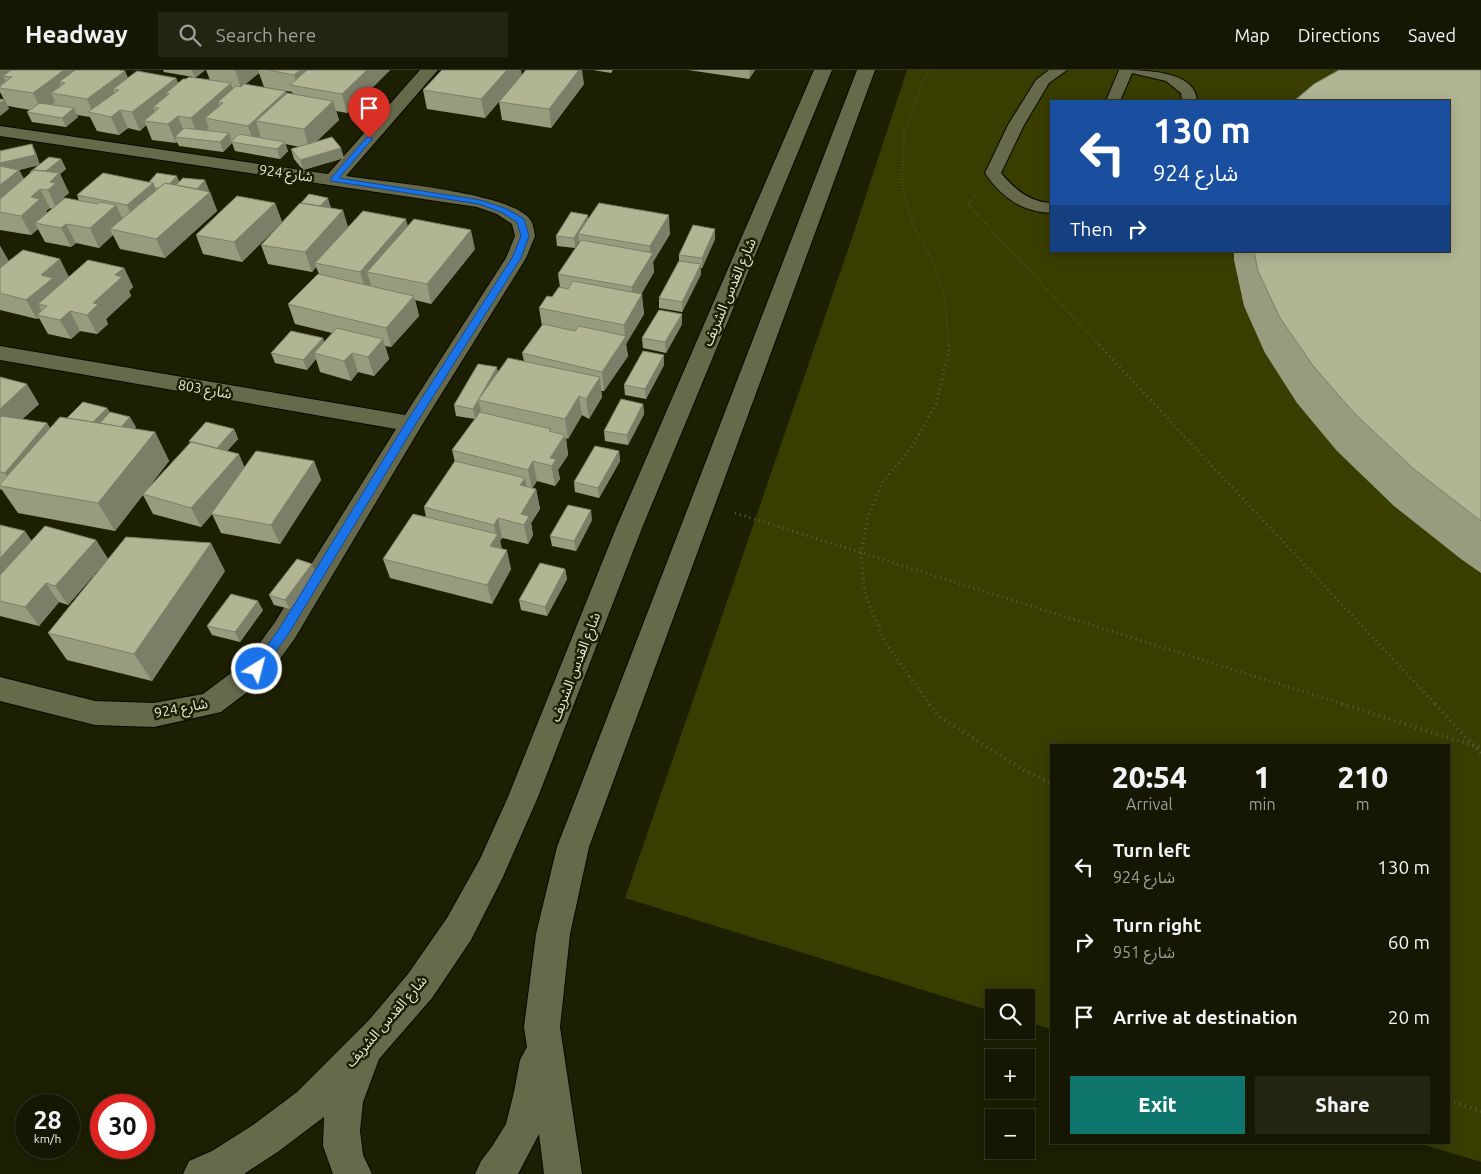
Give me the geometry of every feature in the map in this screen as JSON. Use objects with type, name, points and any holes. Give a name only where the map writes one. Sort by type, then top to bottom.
[{"type":"street","points":[[334,179],[429,70]]},
{"type":"street","name":"شارع القدس الشريف","points":[[202,1174],[225,1164],[266,1138],[310,1105],[380,1032],[420,986],[459,930],[491,869],[524,797],[629,528],[823,70]]},
{"type":"street","points":[[494,1174],[506,1161],[521,1134],[531,1106],[553,934],[573,847],[866,70]]},
{"type":"street","name":"شارع 924","points":[[0,689],[95,713],[154,715],[211,704],[257,669],[285,630],[411,424],[516,258],[525,236],[521,221],[504,210],[480,202],[334,179],[2,133]]},
{"type":"street","name":"شارع 803","points":[[0,354],[411,424]]},
{"type":"street","points":[[542,1027],[563,1174]]},
{"type":"street","points":[[353,1174],[346,1163],[340,1131],[344,1102],[367,1051],[380,1032]]},
{"type":"lane","points":[[1050,208],[1030,204],[1013,194],[1002,185],[993,173],[1016,125],[1043,80],[1060,70]]},
{"type":"lane","points":[[1114,100],[1126,70]]},
{"type":"lane","points":[[1137,70],[1171,78],[1189,92],[1189,100]]},
{"type":"path","points":[[928,70],[904,132],[902,187],[913,225],[934,265],[945,297],[949,351],[936,404],[912,447],[882,483],[868,517],[861,553],[865,594],[884,642],[938,716],[1025,771],[1050,783]]},
{"type":"path","points":[[993,173],[968,205],[1481,753]]},
{"type":"path","points":[[702,503],[1481,748]]},
{"type":"path","points":[[1450,1101],[1481,1111]]},
{"type":"shaded area","points":[[907,70],[1481,70],[1481,1162],[1421,1144],[1450,1144],[1450,744],[1050,744],[1050,1029],[1035,1025],[1035,989],[985,989],[985,1009],[625,898],[853,235]]},
{"type":"building","points":[[11,70],[64,70],[33,93],[0,88],[12,77],[3,76]]},
{"type":"building","points":[[75,70],[125,71],[87,99],[51,93],[65,83],[59,82]]},
{"type":"building","points":[[268,70],[300,70],[294,75]]},
{"type":"building","points":[[307,70],[367,70],[342,94],[290,85]]},
{"type":"building","points":[[442,70],[507,70],[481,99],[423,90]]},
{"type":"building","points":[[526,70],[579,70],[549,109],[499,102]]},
{"type":"building","points":[[1339,70],[1481,70],[1481,521],[1415,470],[1356,415],[1314,367],[1280,318],[1258,271],[1254,252],[1450,252],[1450,100],[1295,100],[1314,84]]},
{"type":"building","points":[[137,71],[176,78],[132,112],[120,110],[111,117],[88,112],[119,90],[113,89]]},
{"type":"building","points":[[189,77],[231,83],[191,118],[178,116],[168,124],[144,121],[159,108],[153,107],[169,94],[166,93],[183,79]]},
{"type":"building","points":[[244,84],[286,91],[248,126],[205,118],[223,103],[218,102],[236,86],[241,87]]},
{"type":"building","points":[[287,93],[333,101],[304,129],[256,121]]},
{"type":"building","points":[[40,103],[74,108],[62,118],[27,112]]},
{"type":"building","points":[[184,128],[229,133],[220,142],[175,137]]},
{"type":"building","points":[[239,134],[285,142],[277,149],[231,142]]},
{"type":"building","points":[[332,137],[341,148],[300,160],[291,149]]},
{"type":"building","points":[[32,144],[35,155],[0,163],[0,151]]},
{"type":"building","points":[[49,157],[61,159],[46,171],[34,170],[30,172]]},
{"type":"building","points":[[0,166],[19,170],[0,185]]},
{"type":"building","points":[[34,170],[59,173],[50,182],[56,183],[48,190],[40,189],[31,197],[40,199],[21,216],[0,212],[0,199]]},
{"type":"building","points":[[103,173],[153,183],[127,205],[77,195]]},
{"type":"building","points":[[157,173],[177,176],[169,184],[165,183],[159,188],[155,188],[153,183],[149,182]]},
{"type":"building","points":[[183,178],[205,180],[197,189],[176,185]]},
{"type":"building","points":[[165,183],[210,192],[156,239],[110,229]]},
{"type":"building","points":[[309,194],[328,198],[320,206],[301,203]]},
{"type":"building","points":[[237,196],[275,203],[234,242],[196,235]]},
{"type":"building","points":[[65,198],[116,205],[90,228],[66,224],[61,228],[35,223]]},
{"type":"building","points":[[300,203],[343,210],[305,252],[261,245]]},
{"type":"building","points":[[599,203],[669,215],[650,246],[578,234]]},
{"type":"building","points":[[363,211],[406,219],[360,272],[315,263]]},
{"type":"building","points":[[571,212],[588,215],[574,238],[556,236]]},
{"type":"building","points":[[414,219],[471,230],[427,284],[367,272]]},
{"type":"building","points":[[693,225],[715,229],[702,258],[679,255]]},
{"type":"building","points":[[581,240],[653,253],[632,287],[558,274]]},
{"type":"building","points":[[23,250],[60,259],[41,275],[53,278],[26,300],[0,293],[0,268]]},
{"type":"building","points":[[88,260],[124,268],[115,275],[122,277],[93,303],[98,304],[87,315],[70,311],[60,320],[37,315],[47,306],[38,304]]},
{"type":"building","points":[[679,261],[701,264],[682,302],[659,298]]},
{"type":"building","points":[[318,274],[414,296],[386,328],[288,304]]},
{"type":"building","points":[[573,281],[642,294],[624,325],[539,308],[547,296],[552,297],[559,287],[568,289]]},
{"type":"building","points":[[659,310],[682,314],[665,342],[642,338]]},
{"type":"building","points":[[543,324],[575,331],[579,326],[626,336],[602,372],[522,353]]},
{"type":"building","points":[[337,328],[383,339],[368,357],[352,353],[344,361],[314,353]]},
{"type":"building","points":[[291,331],[323,338],[303,360],[271,353]]},
{"type":"building","points":[[643,351],[664,355],[645,389],[624,385]]},
{"type":"building","points":[[508,358],[600,377],[586,399],[579,396],[565,419],[478,400]]},
{"type":"building","points":[[478,364],[497,367],[473,409],[454,405]]},
{"type":"building","points":[[0,377],[27,384],[0,409]]},
{"type":"building","points":[[621,399],[643,404],[627,435],[604,431]]},
{"type":"building","points":[[83,402],[107,408],[93,422],[67,418]]},
{"type":"building","points":[[110,412],[130,417],[121,427],[100,423]]},
{"type":"building","points":[[480,412],[551,429],[549,431],[565,435],[550,458],[556,459],[552,466],[533,461],[528,470],[452,450]]},
{"type":"building","points":[[2,416],[47,423],[5,473],[0,472],[0,418]]},
{"type":"building","points":[[60,417],[155,432],[98,503],[0,486]]},
{"type":"building","points":[[206,422],[234,429],[217,448],[189,441]]},
{"type":"building","points":[[191,442],[239,454],[191,508],[143,494]]},
{"type":"building","points":[[595,446],[619,451],[598,488],[574,482]]},
{"type":"building","points":[[256,451],[314,461],[271,525],[211,514]]},
{"type":"building","points":[[455,461],[525,478],[520,485],[536,489],[521,514],[529,516],[524,525],[498,518],[494,525],[424,507]]},
{"type":"building","points":[[568,505],[591,510],[574,541],[550,536]]},
{"type":"building","points":[[413,514],[498,534],[490,546],[507,550],[487,585],[383,559]]},
{"type":"building","points":[[0,525],[25,531],[0,558]]},
{"type":"building","points":[[45,526],[96,540],[55,586],[46,583],[25,607],[0,601],[0,575]]},
{"type":"building","points":[[126,537],[211,543],[134,654],[48,633]]},
{"type":"building","points":[[297,559],[312,564],[285,600],[269,595]]},
{"type":"building","points":[[540,563],[565,569],[545,607],[519,600]]},
{"type":"building","points":[[231,594],[258,601],[235,632],[207,626]]},
{"type":"route","points":[[257,669],[285,630],[411,424],[516,258],[525,236],[521,221],[504,210],[480,202],[334,179],[369,138]]}]
